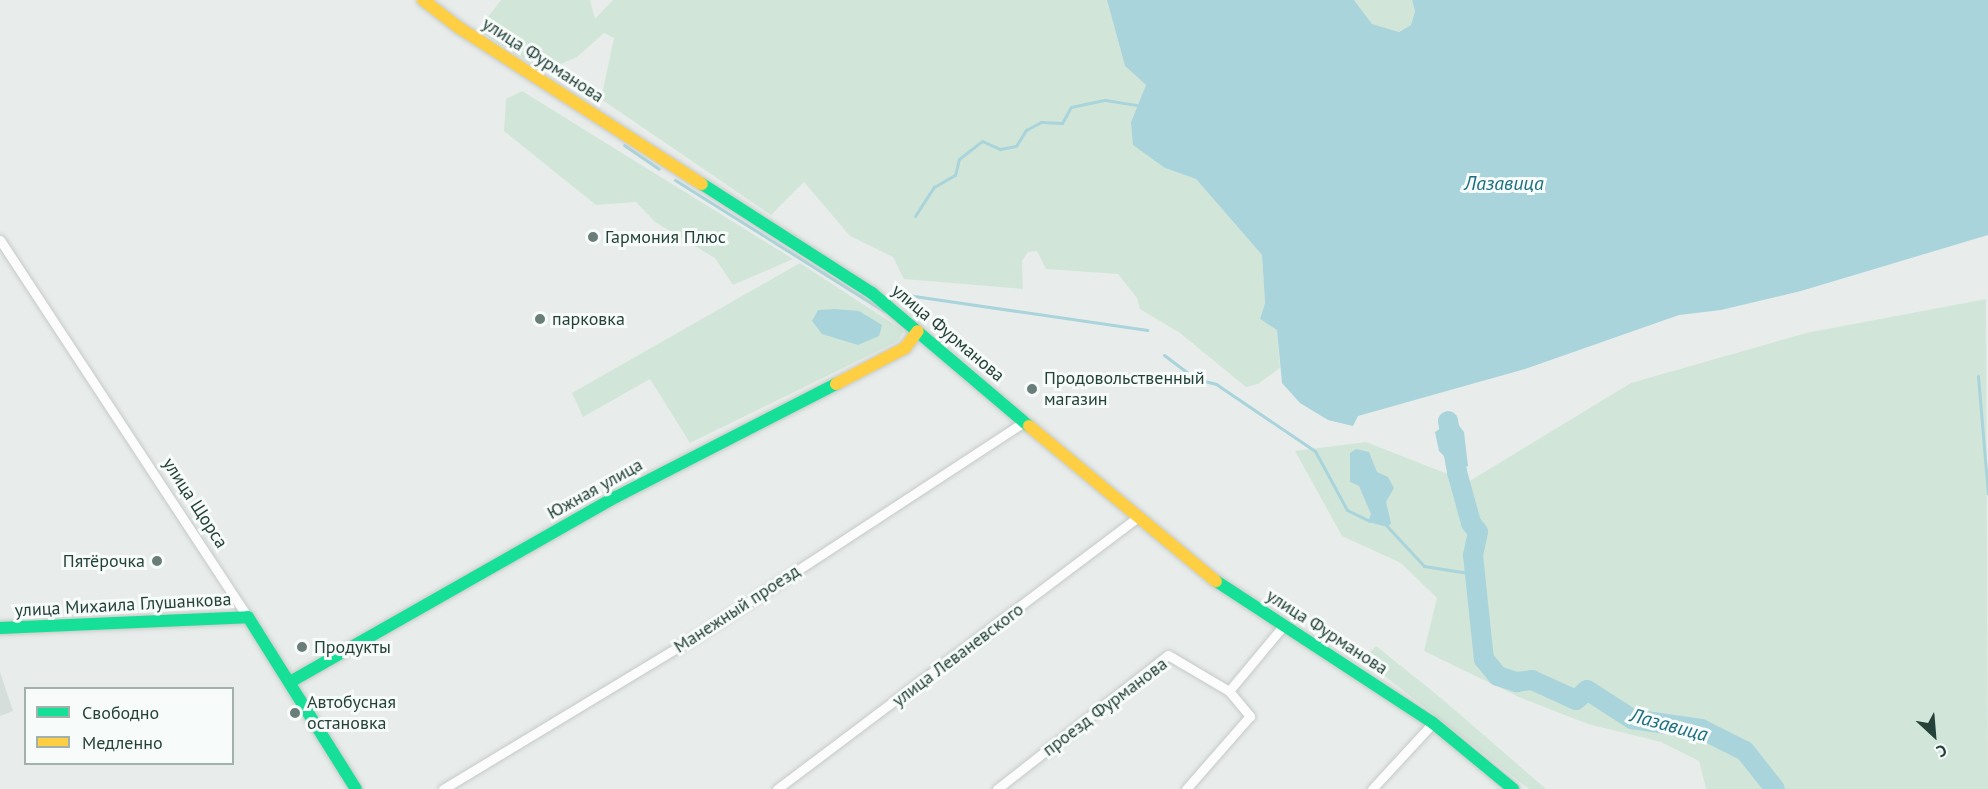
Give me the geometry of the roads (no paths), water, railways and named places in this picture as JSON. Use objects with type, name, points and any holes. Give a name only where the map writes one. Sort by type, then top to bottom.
[{"type":"main road","name":"улица Фурманова","points":[[423,0],[458,27],[872,293],[1201,571],[1433,723],[1513,789]]},
{"type":"main road","name":"Южная улица","points":[[290,682],[616,497],[905,348],[918,331]]},
{"type":"main road","name":"улица Михаила Глушанкова","points":[[0,628],[248,617]]},
{"type":"main road","name":"улица Щорса","points":[[248,617],[356,789]]},
{"type":"street","name":"улица Щорса","points":[[0,240],[248,617]]},
{"type":"street","name":"Манежный проезд","points":[[443,789],[700,634],[1026,421]]},
{"type":"street","name":"улица Леваневского","points":[[777,789],[1137,518]]},
{"type":"street","points":[[1229,691],[1284,626]]},
{"type":"street","name":"проезд Фурманова","points":[[997,789],[1168,655],[1229,691],[1250,716],[1186,789]]},
{"type":"street","points":[[1372,789],[1433,723]]},
{"type":"water","name":"Лазавица","points":[[1107,0],[1354,0],[1372,24],[1399,32],[1411,25],[1415,11],[1412,0],[1988,0],[1988,235],[1801,291],[1721,310],[1679,315],[1525,369],[1358,416],[1353,426],[1328,420],[1300,403],[1282,383],[1277,330],[1260,319],[1265,303],[1262,255],[1196,179],[1165,168],[1133,145],[1131,122],[1146,85],[1125,66]]},
{"type":"water","points":[[818,310],[859,311],[882,325],[879,336],[858,345],[822,334],[812,321]]},
{"type":"water","points":[[1454,419],[1464,432],[1468,466],[1451,473],[1450,462],[1439,451],[1435,432]]},
{"type":"water","points":[[1356,449],[1369,452],[1377,472],[1388,477],[1394,488],[1386,502],[1391,523],[1388,527],[1368,522],[1371,514],[1359,486],[1350,482],[1350,453]]},
{"type":"waterway","points":[[915,216],[934,187],[955,175],[959,159],[982,141],[1000,149],[1016,146],[1026,130],[1041,122],[1062,123],[1071,107],[1105,100],[1141,106]]},
{"type":"waterway","points":[[624,145],[659,169]]},
{"type":"waterway","points":[[675,180],[884,311]]},
{"type":"waterway","points":[[907,295],[1147,330]]},
{"type":"waterway","points":[[1164,355],[1196,379],[1216,384],[1315,451],[1347,510],[1370,521]]},
{"type":"waterway","points":[[1978,376],[1988,494]]},
{"type":"waterway","name":"Лазавица","points":[[1448,421],[1457,472],[1471,523],[1478,532],[1473,555],[1484,659],[1498,676],[1517,682],[1532,680],[1576,700],[1587,690],[1632,719],[1701,729],[1745,751],[1775,789]]},
{"type":"waterway","points":[[1386,525],[1424,566],[1474,574]]},
{"type":"place","name":"Гармония Плюс","points":[[593,237]]},
{"type":"place","name":"парковка","points":[[540,319]]},
{"type":"place","name":"Продовольственный магазин","points":[[1032,389]]},
{"type":"place","name":"Пятёрочка","points":[[157,561]]},
{"type":"place","name":"Продукты","points":[[302,647]]},
{"type":"place","name":"Автобусная остановка","points":[[295,713]]}]
